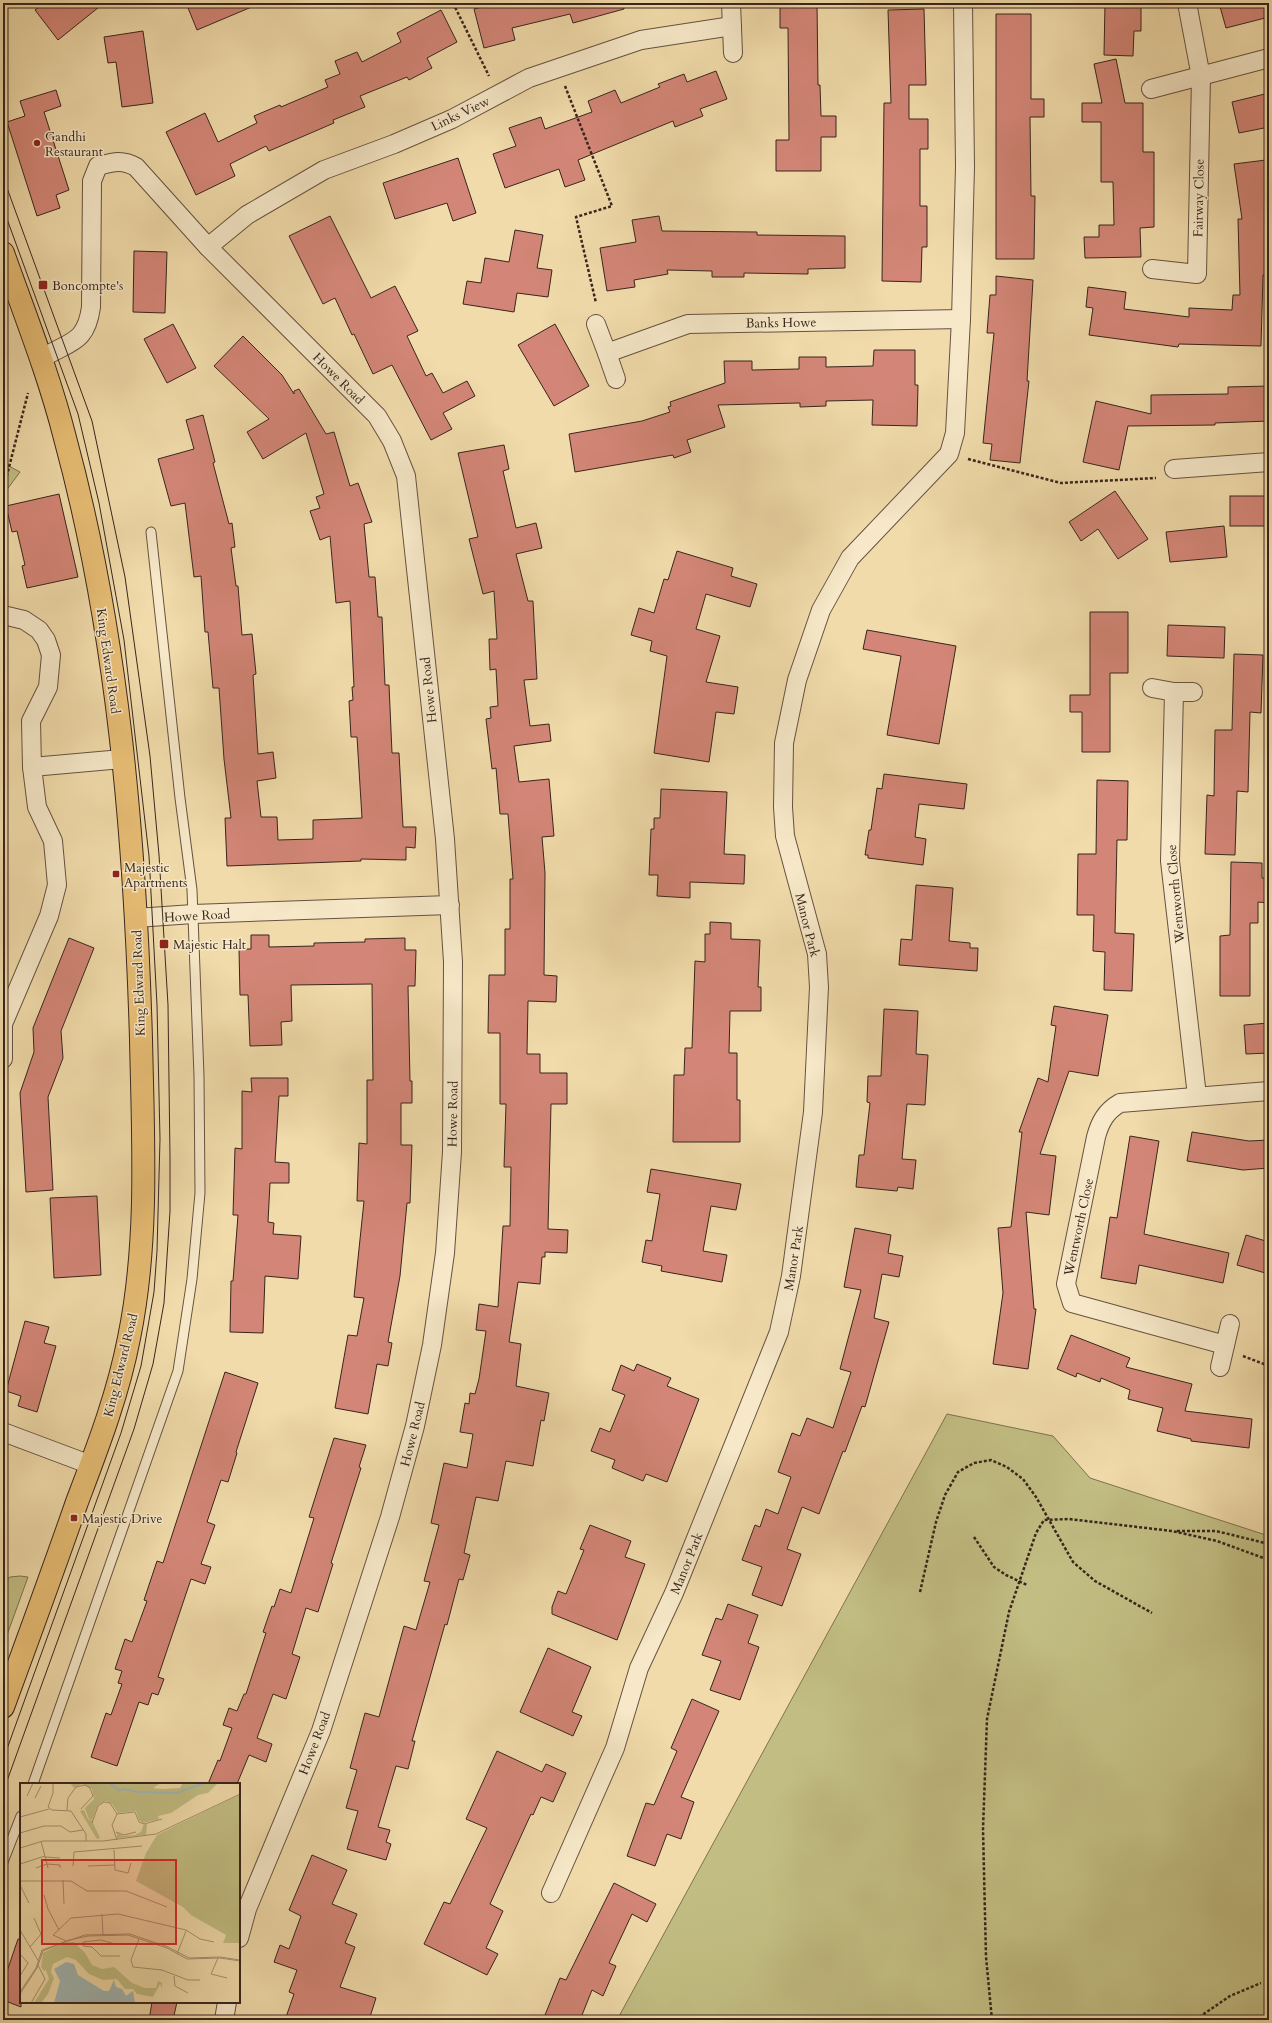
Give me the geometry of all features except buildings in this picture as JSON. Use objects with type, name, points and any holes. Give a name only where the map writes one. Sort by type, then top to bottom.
[{"type":"main road","name":"King Edward Road","points":[[3,253],[41,359],[67,443],[90,546],[113,685],[122,759],[136,918],[143,1143],[139,1262],[136,1303],[129,1340],[119,1380],[91,1465],[3,1707]]},
{"type":"street","points":[[731,3],[733,53]]},
{"type":"street","points":[[949,454],[955,433],[961,319],[966,167],[963,3]]},
{"type":"street","name":"Fairway Close","points":[[1152,269],[1197,274],[1202,77],[1187,3]]},
{"type":"street","name":"Links View","points":[[208,247],[247,216],[324,170],[394,144],[452,119],[530,78],[557,67],[641,40],[732,26]]},
{"type":"street","points":[[1151,89],[1202,77],[1269,58]]},
{"type":"street","name":"Howe Road","points":[[41,359],[80,336],[88,326],[91,307],[92,181],[98,166],[116,161],[126,161],[136,167],[208,247],[377,416],[392,441],[406,476],[445,839],[453,962],[452,1152],[445,1254],[430,1352],[415,1426],[390,1517],[321,1731],[247,1908],[240,1934]]},
{"type":"street","name":"Banks Howe","points":[[607,353],[688,324],[961,319]]},
{"type":"street","points":[[596,324],[616,379]]},
{"type":"street","name":"Manor Park","points":[[551,1893],[615,1748],[640,1668],[674,1592],[778,1332],[790,1283],[813,1112],[819,987],[817,954],[785,836],[783,807],[784,743],[797,680],[821,610],[850,558],[949,454]]},
{"type":"street","points":[[1174,469],[1269,462]]},
{"type":"street","points":[[3,614],[24,620],[39,630],[46,640],[51,655],[48,687],[31,720],[32,767],[37,807],[53,841],[57,885],[48,916],[3,1024],[3,1059]]},
{"type":"street","points":[[1152,688],[1174,692],[1193,692]]},
{"type":"street","name":"Wentworth Close","points":[[1174,692],[1170,861],[1197,1096]]},
{"type":"street","points":[[32,767],[122,759]]},
{"type":"street","name":"Howe Road","points":[[136,918],[193,914],[450,905]]},
{"type":"street","name":"Wentworth Close","points":[[1225,1345],[1072,1303],[1066,1284],[1100,1123],[1111,1108],[1120,1103],[1269,1091]]},
{"type":"street","points":[[1220,1367],[1230,1324]]},
{"type":"street","points":[[3,1432],[91,1465]]},
{"type":"street","points":[[224,2020],[226,2003]]},
{"type":"lane","points":[[33,1783],[178,1371],[192,1279],[200,1193],[199,1076],[192,890],[180,798],[151,532]]},
{"type":"lane","points":[[3,1862],[20,1819]]},
{"type":"path","points":[[453,3],[498,94]]},
{"type":"path","points":[[557,67],[612,206],[576,217],[598,312],[596,324]]},
{"type":"path","points":[[3,480],[6,475],[29,391]]},
{"type":"path","points":[[949,454],[1061,483],[1159,478],[1174,469]]},
{"type":"path","points":[[1225,1345],[1237,1353],[1269,1366]]},
{"type":"path","points":[[920,1592],[938,1515],[945,1495],[958,1472],[974,1463],[992,1460],[1007,1467],[1023,1479],[1036,1497],[1073,1562],[1095,1581],[1152,1613]]},
{"type":"path","points":[[992,2020],[986,1957],[983,1829],[984,1746],[988,1711],[1009,1612],[1036,1533],[1044,1520],[1069,1519],[1172,1531],[1217,1541],[1269,1560]]},
{"type":"path","points":[[1172,1531],[1216,1531],[1269,1544]]},
{"type":"path","points":[[974,1537],[994,1567],[1027,1585]]},
{"type":"path","points":[[1195,2020],[1230,1996],[1261,1983]]},
{"type":"shaded area","points":[[3,463],[20,472],[3,495]]},
{"type":"shaded area","points":[[947,1414],[1053,1436],[1090,1478],[1269,1536],[1269,2020],[617,2020]]},
{"type":"shaded area","points":[[10,1577],[28,1577],[3,1646],[3,1583]]},
{"type":"tram line","points":[[3,177],[92,421],[125,577],[150,756],[159,855],[168,1005],[170,1158],[170,1211],[164,1303],[153,1364],[134,1429],[3,1792]]},
{"type":"tram line","points":[[3,208],[78,414],[99,503],[124,640],[149,856],[157,1005],[160,1139],[157,1251],[154,1292],[141,1366],[121,1433],[3,1760]]},
{"type":"place","name":"Gandhi Restaurant","points":[[37,143]]},
{"type":"place","name":"Boncompte's","points":[[43,285]]},
{"type":"place","name":"Majestic Apartments","points":[[116,874]]},
{"type":"place","name":"Majestic Halt","points":[[164,944]]},
{"type":"place","name":"Majestic Drive","points":[[74,1518]]}]
